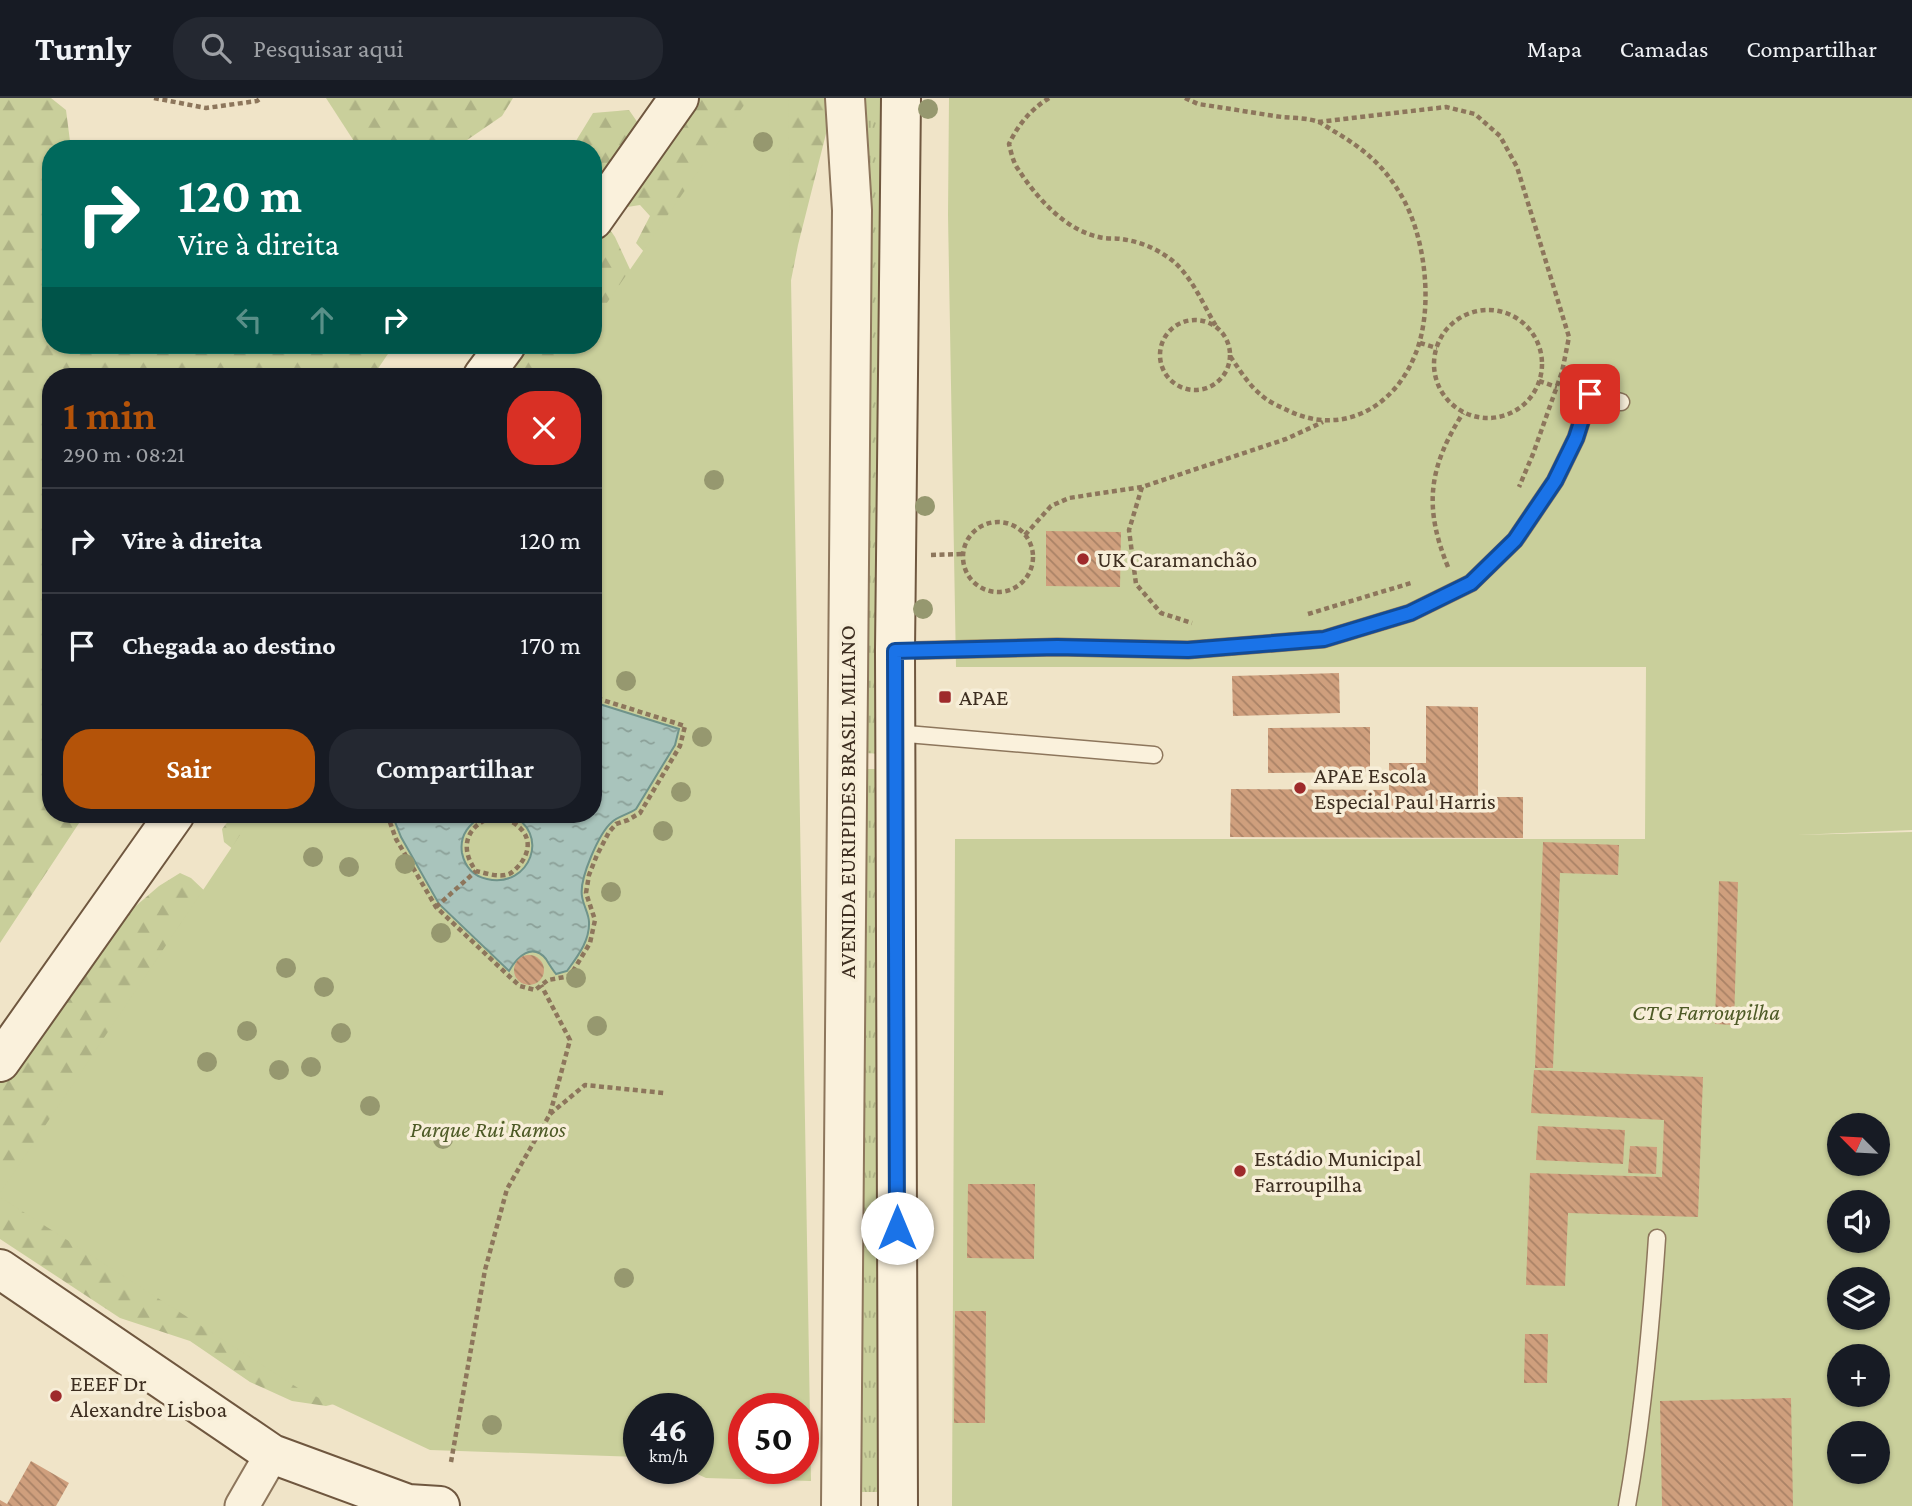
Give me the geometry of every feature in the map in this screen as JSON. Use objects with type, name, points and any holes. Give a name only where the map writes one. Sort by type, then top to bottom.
[{"type":"main road","points":[[602,207],[680,98]]},
{"type":"main road","name":"AVENIDA EURIPIDES BRASIL MILANO","points":[[841,1506],[852,210],[845,98]]},
{"type":"main road","points":[[898,1506],[895,651],[901,98]]},
{"type":"main road","points":[[0,1062],[169,823]]},
{"type":"main road","points":[[0,1269],[272,1454],[408,1504],[440,1506]]},
{"type":"street","points":[[242,1506],[272,1454]]},
{"type":"lane","points":[[895,651],[1057,647],[1188,650],[1324,639],[1410,613],[1471,583],[1515,540],[1555,481],[1576,438],[1590,394],[1621,402]]},
{"type":"lane","points":[[895,733],[1154,755]]},
{"type":"lane","points":[[1627,1506],[1640,1429],[1651,1330],[1657,1238]]},
{"type":"path","points":[[154,98],[206,108],[257,101],[261,98]]},
{"type":"path","points":[[1049,98],[1018,125],[1009,144],[1016,167],[1058,216],[1079,230],[1099,237],[1143,244],[1168,257],[1185,274],[1229,344],[1228,368],[1212,386],[1188,389],[1168,377],[1159,353],[1167,334],[1175,326],[1196,319],[1216,326]]},
{"type":"path","points":[[1185,98],[1198,104],[1318,122],[1446,107],[1475,114],[1500,136],[1517,167],[1569,337],[1557,387],[1517,491]]},
{"type":"path","points":[[1025,535],[1051,506],[1069,498],[1142,487],[1286,439],[1324,422],[1353,417],[1381,403],[1400,384],[1420,343],[1426,295],[1424,263],[1414,226],[1402,196],[1379,164],[1362,149],[1318,122]]},
{"type":"path","points":[[1483,310],[1500,312],[1517,318],[1530,331],[1539,346],[1542,363],[1539,381],[1531,397],[1518,410],[1502,417],[1484,419],[1464,413],[1451,405],[1440,391],[1434,374],[1434,356],[1440,339],[1451,325],[1465,315],[1483,310]]},
{"type":"path","points":[[1420,343],[1437,348]]},
{"type":"path","points":[[1230,356],[1260,394],[1298,416],[1324,422]]},
{"type":"path","points":[[1539,381],[1557,387]]},
{"type":"path","points":[[1448,567],[1433,522],[1433,495],[1436,468],[1448,437],[1464,413]]},
{"type":"path","points":[[1142,487],[1129,530],[1136,584],[1161,613],[1191,624],[1203,624]]},
{"type":"path","points":[[1005,523],[1016,527],[1025,535],[1031,545],[1033,557],[1031,569],[1018,586],[996,593],[976,585],[968,576],[963,554],[972,533],[982,526],[1005,523]]},
{"type":"path","points":[[931,555],[963,554]]},
{"type":"path","points":[[1438,571],[1458,558]]},
{"type":"path","points":[[1303,615],[1420,580]]},
{"type":"path","points":[[390,823],[396,839],[436,907],[520,986],[534,990],[548,980],[570,976],[590,943],[595,920],[586,893],[597,855],[616,824],[640,813],[680,746],[685,726],[602,700]]},
{"type":"path","points":[[478,823],[474,826],[468,839],[469,861],[476,871],[508,875],[526,856],[528,842],[522,829],[515,823]]},
{"type":"path","points":[[436,907],[476,871]]},
{"type":"path","points":[[451,1462],[485,1270],[507,1189],[550,1114],[570,1040],[541,985]]},
{"type":"path","points":[[550,1114],[585,1085],[664,1093]]},
{"type":"green space","points":[[0,98],[51,98],[66,110],[70,140],[42,140],[42,354],[388,354],[378,368],[42,368],[42,823],[79,823],[0,943]]},
{"type":"green space","points":[[326,98],[513,98],[502,116],[467,140],[353,140]]},
{"type":"green space","points":[[669,98],[835,98],[798,245],[783,321],[645,253],[636,243],[650,216],[640,205],[615,209],[602,201],[602,140],[576,140],[593,113],[629,110],[649,139]]},
{"type":"green space","name":"Parque Rui Ramos","points":[[749,98],[788,98],[810,1393],[728,1393],[728,1479],[714,1478],[714,1393],[623,1393],[623,1456],[430,1450],[298,1388],[0,1197],[0,1193],[248,823],[602,823],[602,368],[562,368],[572,354],[602,354],[602,310]]},
{"type":"green space","points":[[865,98],[883,98],[883,754],[865,753]]},
{"type":"green space","name":"CTG Farroupilha","points":[[949,98],[1912,98],[1912,830],[1797,835],[1912,832],[1912,1506],[952,1506],[955,839],[1645,839],[1646,667],[956,667],[948,215]]},
{"type":"green space","points":[[602,218],[615,237],[640,291],[597,368],[489,368],[499,354],[602,354]]},
{"type":"green space","points":[[865,769],[884,769],[880,1492],[861,1492]]},
{"type":"green space","points":[[227,823],[314,823],[234,850],[224,842],[222,829]]},
{"type":"green space","points":[[180,873],[191,878],[210,896],[338,1403],[326,1406],[292,1401],[250,1382],[190,1341],[120,1318],[0,1239],[0,1081],[116,923],[159,886]]},
{"type":"water","points":[[602,705],[679,729],[675,745],[636,809],[612,822],[596,846],[582,888],[589,919],[587,936],[567,971],[556,974],[546,959],[535,952],[525,953],[509,971],[439,904],[396,823],[474,823],[462,840],[462,853],[470,870],[487,879],[502,880],[515,876],[524,868],[530,857],[530,833],[523,823],[602,823]]},
{"type":"building","name":"UK Caramanchão","points":[[1046,531],[1121,532],[1120,587],[1046,586]]},
{"type":"building","points":[[1339,673],[1340,713],[1233,716],[1232,676]]},
{"type":"building","points":[[1426,706],[1478,707],[1478,797],[1523,797],[1523,838],[1230,837],[1231,789],[1389,790],[1389,763],[1426,763]]},
{"type":"building","points":[[1370,727],[1370,772],[1268,773],[1268,728]]},
{"type":"building","points":[[1543,842],[1619,845],[1618,875],[1560,873],[1553,1068],[1535,1068]]},
{"type":"building","points":[[1719,881],[1738,882],[1734,1025],[1715,1024]]},
{"type":"building","points":[[529,955],[535,956],[543,964],[543,976],[535,984],[529,985],[523,984],[515,976],[514,970],[515,964],[523,956]]},
{"type":"building","points":[[1534,1070],[1703,1077],[1698,1217],[1568,1213],[1565,1286],[1526,1285],[1530,1173],[1662,1177],[1664,1120],[1531,1113]]},
{"type":"building","points":[[1538,1126],[1625,1130],[1623,1164],[1536,1160]]},
{"type":"building","points":[[1630,1146],[1657,1147],[1656,1174],[1628,1173]]},
{"type":"building","points":[[968,1184],[1035,1184],[1034,1259],[967,1258]]},
{"type":"building","points":[[955,1311],[986,1311],[985,1423],[954,1423]]},
{"type":"building","points":[[1525,1334],[1548,1334],[1547,1383],[1524,1383]]},
{"type":"building","points":[[1791,1398],[1793,1506],[1662,1506],[1660,1401]]},
{"type":"building","points":[[31,1461],[69,1483],[56,1506],[0,1506],[0,1500],[7,1504]]},
{"type":"place","name":"UK Caramanchão","points":[[1083,559]]},
{"type":"place","name":"APAE","points":[[945,697]]},
{"type":"place","name":"APAE Escola Especial Paul Harris","points":[[1300,788]]},
{"type":"place","name":"Estádio Municipal Farroupilha","points":[[1240,1171]]},
{"type":"place","name":"EEEF Dr Alexandre Lisboa","points":[[56,1396]]},
{"type":"route","points":[[897,1228],[895,651],[1057,647],[1188,650],[1324,639],[1410,613],[1471,583],[1515,540],[1555,481],[1576,438],[1590,394]]}]
